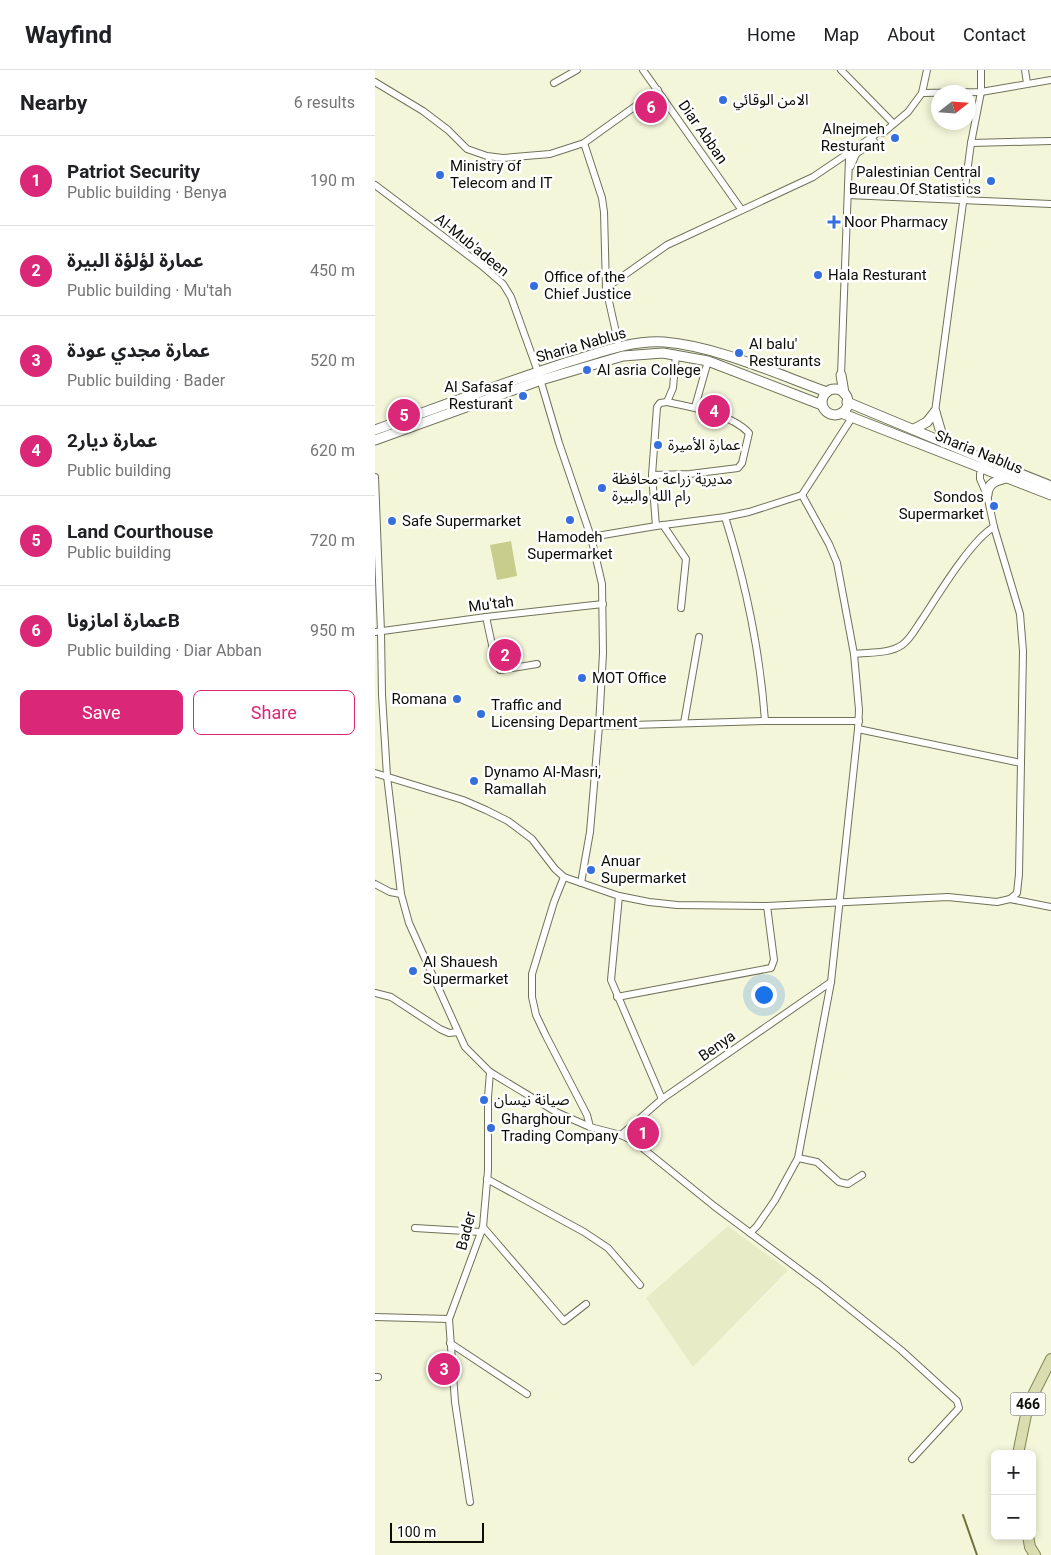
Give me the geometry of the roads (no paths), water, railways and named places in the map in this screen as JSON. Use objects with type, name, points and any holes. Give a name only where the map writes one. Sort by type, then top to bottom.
[{"type":"main road","name":"Sharia Nablus","points":[[375,440],[619,346],[663,342],[695,347],[717,352],[829,391]]},
{"type":"main road","name":"Sharia Nablus","points":[[375,430],[540,376],[623,356],[663,353],[708,361],[822,405]]},
{"type":"main road","points":[[841,375],[846,408],[841,413],[830,414],[822,405],[823,398],[841,375]]},
{"type":"main road","points":[[829,391],[838,390],[845,397]]},
{"type":"main road","name":"Sharia Nablus","points":[[845,397],[944,443],[985,464],[1006,478],[1051,495]]},
{"type":"main road","points":[[914,429],[927,422],[935,412]]},
{"type":"main road","points":[[935,412],[944,443]]},
{"type":"main road","name":"Sharia Nablus","points":[[841,413],[1051,486]]},
{"type":"main road","points":[[987,496],[989,485],[1006,478]]},
{"type":"main road","name":"466","points":[[1020,1450],[1028,1405],[1051,1359]]},
{"type":"main road","points":[[1029,1540],[1030,1547],[1035,1555]]},
{"type":"street","points":[[554,83],[577,70]]},
{"type":"street","name":"Diar Abban","points":[[643,70],[741,209]]},
{"type":"street","points":[[841,70],[893,123]]},
{"type":"street","points":[[851,160],[907,112],[922,93],[927,70]]},
{"type":"street","points":[[935,412],[971,142],[981,92],[981,70]]},
{"type":"street","points":[[1025,70],[1027,83]]},
{"type":"street","points":[[922,93],[981,92],[1051,80]]},
{"type":"street","points":[[375,82],[449,130],[467,149],[487,156],[503,158],[550,154],[584,144],[658,90]]},
{"type":"street","points":[[606,288],[667,245],[793,186],[833,165],[879,132],[885,130]]},
{"type":"street","points":[[971,142],[1051,141]]},
{"type":"street","points":[[584,144],[602,198],[606,288],[619,346]]},
{"type":"street","points":[[841,375],[849,174],[853,150]]},
{"type":"street","points":[[841,158],[851,160]]},
{"type":"street","points":[[833,165],[840,165],[849,174]]},
{"type":"street","name":"Al-Mub'adeen","points":[[375,185],[481,265],[503,284],[511,297],[540,376],[559,442],[591,537],[598,562],[603,604],[599,726],[591,832],[581,883]]},
{"type":"street","points":[[848,195],[1051,204]]},
{"type":"street","points":[[667,402],[673,388],[676,355]]},
{"type":"street","points":[[695,407],[708,361]]},
{"type":"street","points":[[652,475],[690,474],[738,468],[743,463],[749,432],[732,421],[695,407],[667,402],[660,403],[657,407],[652,475],[659,526],[686,559],[681,608]]},
{"type":"street","points":[[591,537],[725,517],[749,512],[802,495],[853,416]]},
{"type":"street","points":[[985,464],[980,474],[980,479],[987,496],[994,527],[1011,580],[1021,624],[1023,651],[1019,874],[1017,892],[1010,900]]},
{"type":"street","points":[[375,478],[378,695],[401,894],[409,923],[465,1047],[490,1072],[556,1112],[589,1127],[621,1135],[635,1142],[695,1191],[901,1350],[957,1401],[959,1408],[912,1459]]},
{"type":"street","points":[[750,1233],[775,1200],[798,1158],[831,982],[859,721],[854,654],[837,563],[829,544],[802,495]]},
{"type":"street","points":[[725,517],[751,608],[763,683],[765,721]]},
{"type":"street","points":[[854,654],[889,650],[908,641],[954,572],[981,537],[994,527]]},
{"type":"street","name":"Mu'tah","points":[[378,632],[486,617],[603,604]]},
{"type":"street","points":[[486,617],[494,654],[500,670],[537,664]]},
{"type":"street","points":[[684,723],[699,637]]},
{"type":"street","points":[[599,726],[765,721],[859,721]]},
{"type":"street","points":[[858,729],[1021,763]]},
{"type":"street","points":[[375,773],[463,800],[486,810],[507,821],[532,839],[555,869],[564,877],[619,896],[677,905],[767,906],[947,897],[997,902],[1010,900],[1051,907]]},
{"type":"street","points":[[564,877],[554,902],[532,974],[532,997],[536,1015],[587,1115],[589,1127]]},
{"type":"street","points":[[375,884],[390,892],[401,894]]},
{"type":"street","points":[[619,896],[611,980],[662,1099]]},
{"type":"street","points":[[617,997],[771,968],[774,960],[767,906]]},
{"type":"street","name":"Benya","points":[[621,1135],[662,1099],[831,982]]},
{"type":"street","points":[[375,993],[391,997],[440,1029],[449,1033],[458,1032]]},
{"type":"street","name":"Bader","points":[[449,1319],[482,1230],[487,1180],[490,1072]]},
{"type":"street","points":[[798,1158],[817,1162],[839,1182],[848,1184],[862,1175]]},
{"type":"street","points":[[487,1180],[583,1232],[608,1248],[640,1285]]},
{"type":"street","points":[[415,1228],[482,1230],[564,1321],[586,1304]]},
{"type":"street","points":[[375,1317],[449,1319],[455,1402],[470,1502]]},
{"type":"street","points":[[450,1343],[527,1394]]},
{"type":"waterway","points":[[963,1515],[977,1555]]},
{"type":"place","name":"الامن الوقائي","points":[[723,100]]},
{"type":"place","name":"عمارة امازوناB","points":[[651,107]]},
{"type":"place","name":"Alnejmeh Resturant","points":[[895,138]]},
{"type":"place","name":"Ministry of Telecom and IT","points":[[440,175]]},
{"type":"place","name":"Palestinian Central Bureau Of Statistics","points":[[991,181]]},
{"type":"place","name":"Noor Pharmacy","points":[[834,222]]},
{"type":"place","name":"Hala Resturant","points":[[818,275]]},
{"type":"place","name":"Office of the Chief Justice","points":[[534,286]]},
{"type":"place","name":"Al balu' Resturants","points":[[739,353]]},
{"type":"place","name":"Al asria College","points":[[587,370]]},
{"type":"place","name":"Al Safasaf Resturant","points":[[523,396]]},
{"type":"place","name":"عمارة ديار2","points":[[714,411]]},
{"type":"place","name":"Land Courthouse","points":[[404,415]]},
{"type":"place","name":"عمارة الأميرة","points":[[658,445]]},
{"type":"place","name":"مديرية زراعة محافظة رام الله والبيرة","points":[[602,488]]},
{"type":"place","name":"Sondos Supermarket","points":[[994,506]]},
{"type":"place","name":"Hamodeh Supermarket","points":[[570,520]]},
{"type":"place","name":"Safe Supermarket","points":[[392,521]]},
{"type":"place","name":"عمارة لؤلؤة البيرة","points":[[505,655]]},
{"type":"place","name":"MOT Office","points":[[582,678]]},
{"type":"place","name":"Romana","points":[[457,699]]},
{"type":"place","name":"Traffic and Licensing Department","points":[[481,714]]},
{"type":"place","name":"Dynamo Al-Masri, Ramallah","points":[[474,781]]},
{"type":"place","name":"Anuar Supermarket","points":[[591,870]]},
{"type":"place","name":"Al Shauesh Supermarket","points":[[413,971]]},
{"type":"place","name":"صيانة نيسان","points":[[484,1100]]},
{"type":"place","name":"Gharghour Trading Company","points":[[491,1128]]},
{"type":"place","name":"Patriot Security","points":[[643,1133]]},
{"type":"place","name":"عمارة مجدي عودة","points":[[444,1369]]}]
